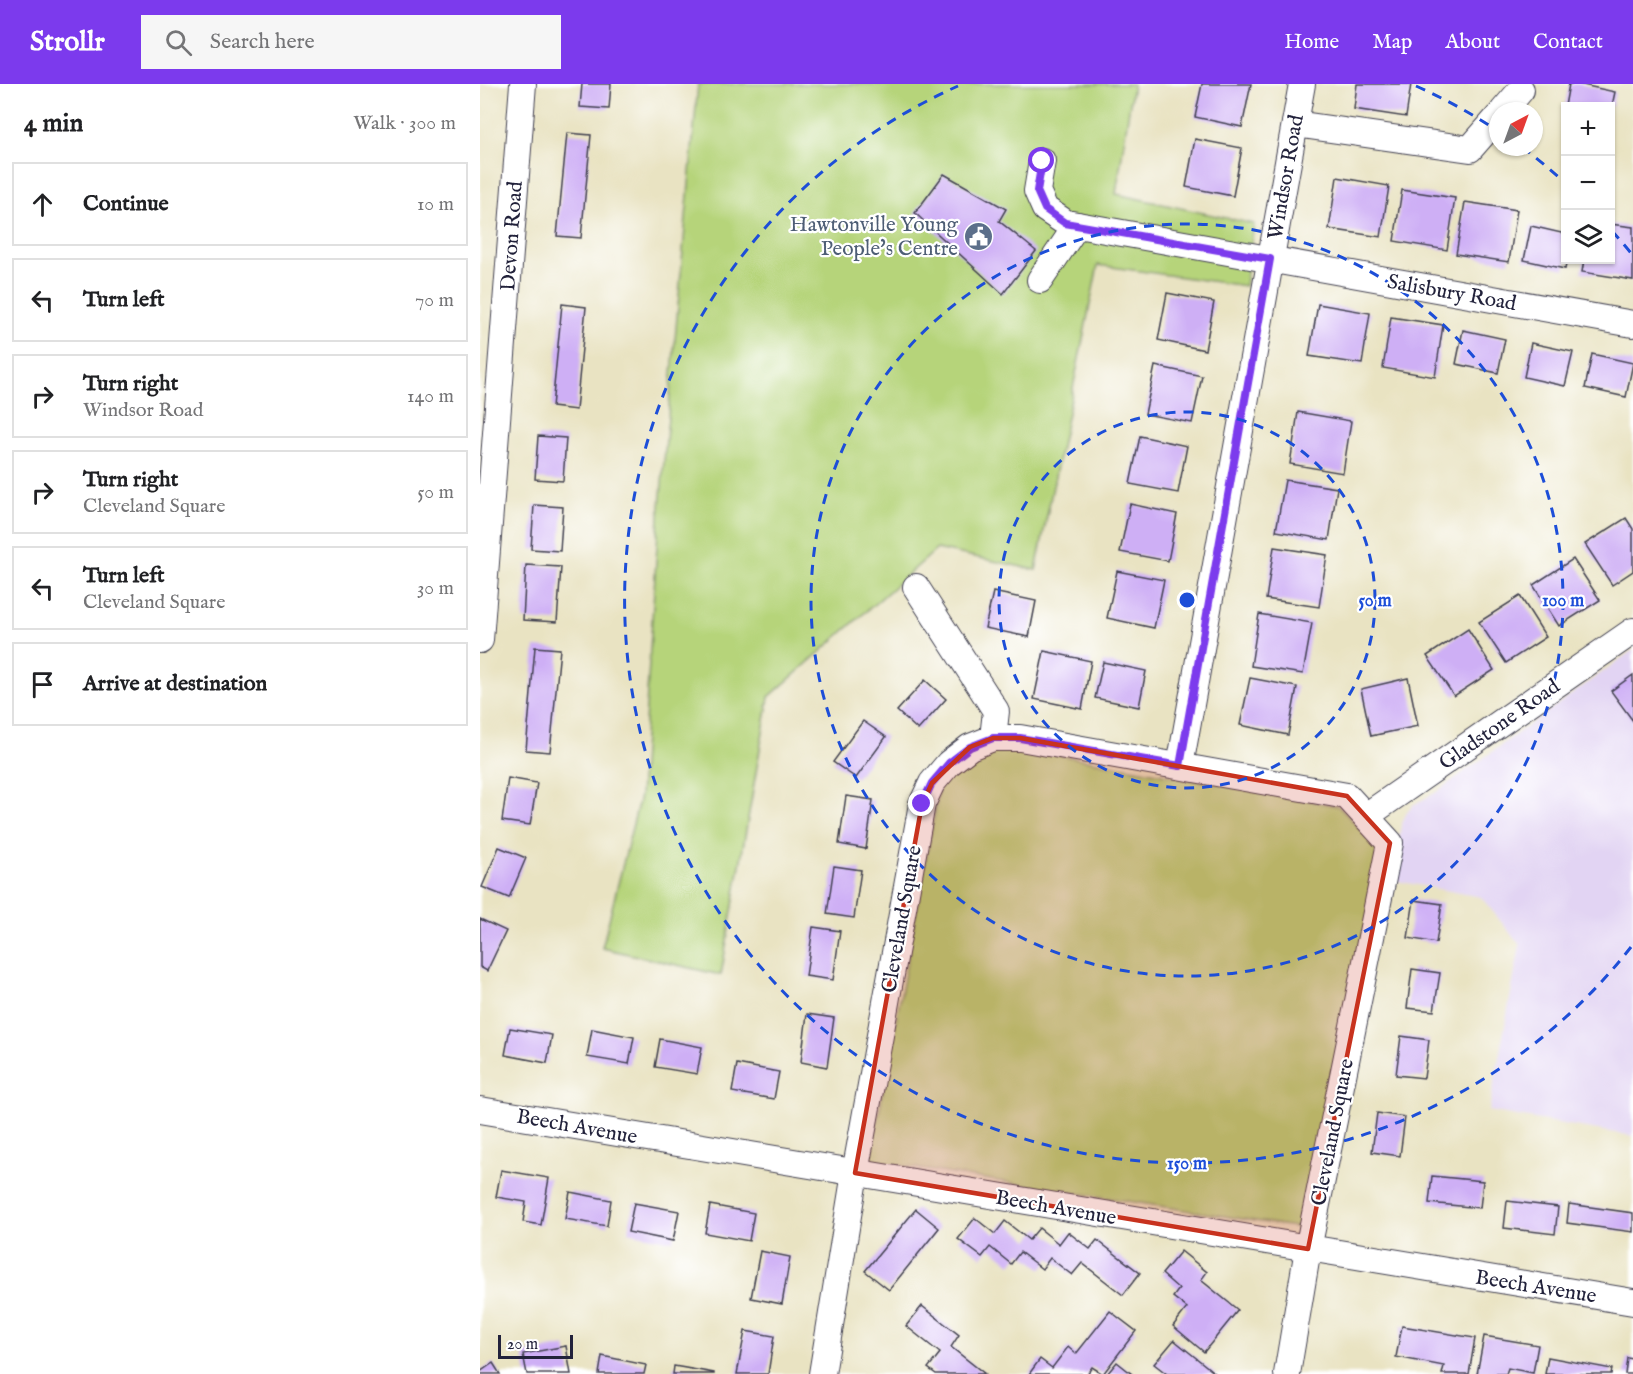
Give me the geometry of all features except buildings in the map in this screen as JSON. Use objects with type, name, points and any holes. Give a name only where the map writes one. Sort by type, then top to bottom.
[{"type":"street","name":"Devon Road","points":[[480,640],[523,84]]},
{"type":"street","name":"Windsor Road","points":[[1180,766],[1302,84]]},
{"type":"street","points":[[1511,102],[1521,90]]},
{"type":"street","points":[[1295,124],[1470,149],[1489,127]]},
{"type":"street","name":"Salisbury Road","points":[[1042,161],[1037,191],[1045,209],[1065,223],[1633,324]]},
{"type":"street","points":[[1040,280],[1077,225]]},
{"type":"street","points":[[916,587],[996,711],[993,738]]},
{"type":"street","name":"Gladstone Road","points":[[1365,816],[1633,631]]},
{"type":"street","name":"Cleveland Square","points":[[822,1374],[855,1173],[922,804],[932,783],[949,763],[970,747],[993,738],[1020,738],[1347,796],[1390,843],[1308,1249],[1287,1374]]},
{"type":"street","name":"Beech Avenue","points":[[480,1110],[1633,1302]]},
{"type":"highlighted area","points":[[993,738],[1020,738],[1347,796],[1390,843],[1308,1249],[855,1173],[922,804],[932,783],[970,747]]},
{"type":"shaded area","points":[[1633,650],[1633,1136],[1489,1111],[1520,945],[1481,897],[1392,880],[1401,826],[1413,805],[1435,793]]},
{"type":"green space","points":[[698,84],[1133,84],[1116,194],[1254,224],[1245,286],[1098,265],[1036,570],[937,549],[769,697],[721,975],[602,948],[640,796],[659,517]]},
{"type":"green space","points":[[1009,746],[1338,806],[1382,851],[1307,1229],[870,1161],[939,789],[968,757]]},
{"type":"place","name":"Hawtonville Young People's Centre","points":[[979,236]]},
{"type":"route","points":[[922,804],[932,783],[949,763],[970,747],[993,738],[1020,738],[1180,766],[1270,259],[1065,223],[1045,209],[1037,191],[1042,161]]}]
